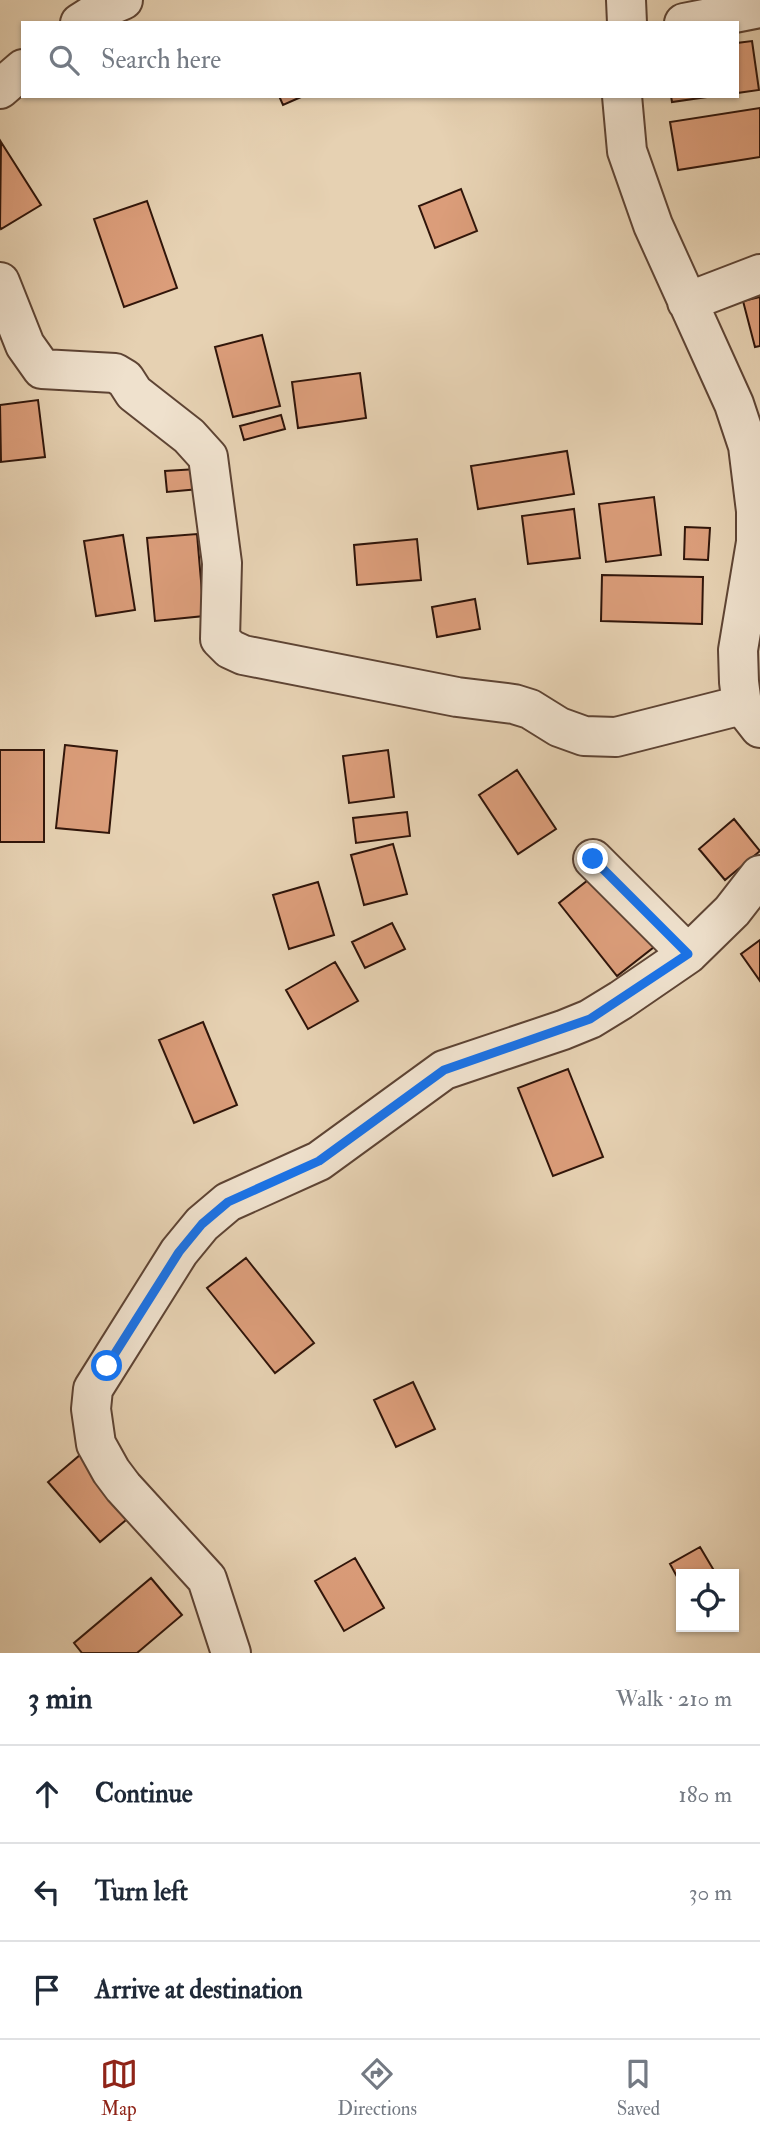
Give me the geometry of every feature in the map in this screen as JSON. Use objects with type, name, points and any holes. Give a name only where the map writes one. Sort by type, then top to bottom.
[{"type":"street","points":[[83,21],[123,0]]},
{"type":"street","points":[[626,0],[627,21]]},
{"type":"street","points":[[694,21],[760,8]]},
{"type":"street","points":[[0,88],[21,71]]},
{"type":"street","points":[[0,282],[25,345],[42,369],[115,373],[125,379],[134,393],[190,436],[208,457],[222,563],[220,639],[230,649],[243,655],[350,678],[514,704],[530,709],[559,727],[584,736],[616,737],[751,716],[738,650],[756,542],[756,511],[748,446],[734,404],[653,225],[627,151],[622,98]]},
{"type":"street","points":[[687,302],[760,274]]},
{"type":"street","points":[[593,859],[688,954]]},
{"type":"street","points":[[232,1653],[207,1579],[111,1471],[96,1444],[91,1409],[93,1389],[179,1252],[202,1224],[228,1202],[319,1161],[444,1070],[590,1019],[688,954],[732,911],[760,875]]},
{"type":"building","points":[[752,41],[759,90],[739,93],[739,43]]},
{"type":"building","points":[[280,98],[299,98],[283,105]]},
{"type":"building","points":[[671,98],[700,98],[672,102]]},
{"type":"building","points":[[760,108],[760,157],[678,170],[670,122]]},
{"type":"building","points":[[1,142],[41,205],[1,229],[0,227]]},
{"type":"building","points":[[461,189],[477,231],[435,248],[419,206]]},
{"type":"building","points":[[147,201],[177,288],[124,307],[94,219]]},
{"type":"building","points":[[760,297],[760,346],[755,347],[743,301]]},
{"type":"building","points":[[262,335],[280,406],[233,417],[215,347]]},
{"type":"building","points":[[360,373],[366,418],[298,428],[292,382]]},
{"type":"building","points":[[38,400],[45,457],[1,462],[0,405]]},
{"type":"building","points":[[281,415],[285,429],[244,440],[240,426]]},
{"type":"building","points":[[567,451],[574,494],[478,509],[471,466]]},
{"type":"building","points":[[197,469],[199,489],[167,492],[165,471]]},
{"type":"building","points":[[654,497],[661,555],[606,562],[599,504]]},
{"type":"building","points":[[574,509],[580,558],[528,564],[522,516]]},
{"type":"building","points":[[685,527],[710,528],[708,560],[684,559]]},
{"type":"building","points":[[197,534],[204,616],[155,621],[147,538]]},
{"type":"building","points":[[123,535],[135,610],[96,616],[84,541]]},
{"type":"building","points":[[417,539],[421,580],[357,585],[354,545]]},
{"type":"building","points":[[602,575],[703,577],[702,624],[601,621]]},
{"type":"building","points":[[475,599],[480,629],[437,637],[432,607]]},
{"type":"building","points":[[65,745],[117,751],[109,833],[56,828]]},
{"type":"building","points":[[0,750],[44,750],[44,842],[0,842]]},
{"type":"building","points":[[388,750],[394,797],[349,803],[343,756]]},
{"type":"building","points":[[517,770],[556,829],[518,854],[479,795]]},
{"type":"building","points":[[407,812],[410,836],[356,843],[353,818]]},
{"type":"building","points":[[734,819],[760,851],[725,880],[699,849]]},
{"type":"building","points":[[393,844],[407,894],[364,905],[351,855]]},
{"type":"building","points":[[597,873],[654,947],[617,976],[559,903]]},
{"type":"building","points":[[318,882],[334,935],[289,949],[273,895]]},
{"type":"building","points":[[392,923],[405,949],[365,968],[352,942]]},
{"type":"building","points":[[760,940],[760,981],[741,954]]},
{"type":"building","points":[[335,962],[358,1001],[308,1029],[286,990]]},
{"type":"building","points":[[203,1022],[237,1105],[194,1123],[159,1040]]},
{"type":"building","points":[[568,1069],[603,1157],[553,1176],[518,1088]]},
{"type":"building","points":[[246,1258],[314,1343],[275,1373],[207,1288]]},
{"type":"building","points":[[413,1382],[435,1429],[396,1447],[374,1400]]},
{"type":"building","points":[[80,1455],[132,1515],[100,1542],[48,1482]]},
{"type":"building","points":[[700,1547],[713,1569],[676,1569],[676,1575],[670,1564]]},
{"type":"building","points":[[355,1558],[384,1608],[344,1631],[315,1581]]},
{"type":"building","points":[[151,1578],[182,1615],[137,1653],[82,1653],[74,1643]]},
{"type":"route","points":[[107,1366],[179,1252],[202,1224],[228,1202],[319,1161],[444,1070],[590,1019],[688,954],[593,859]]}]
